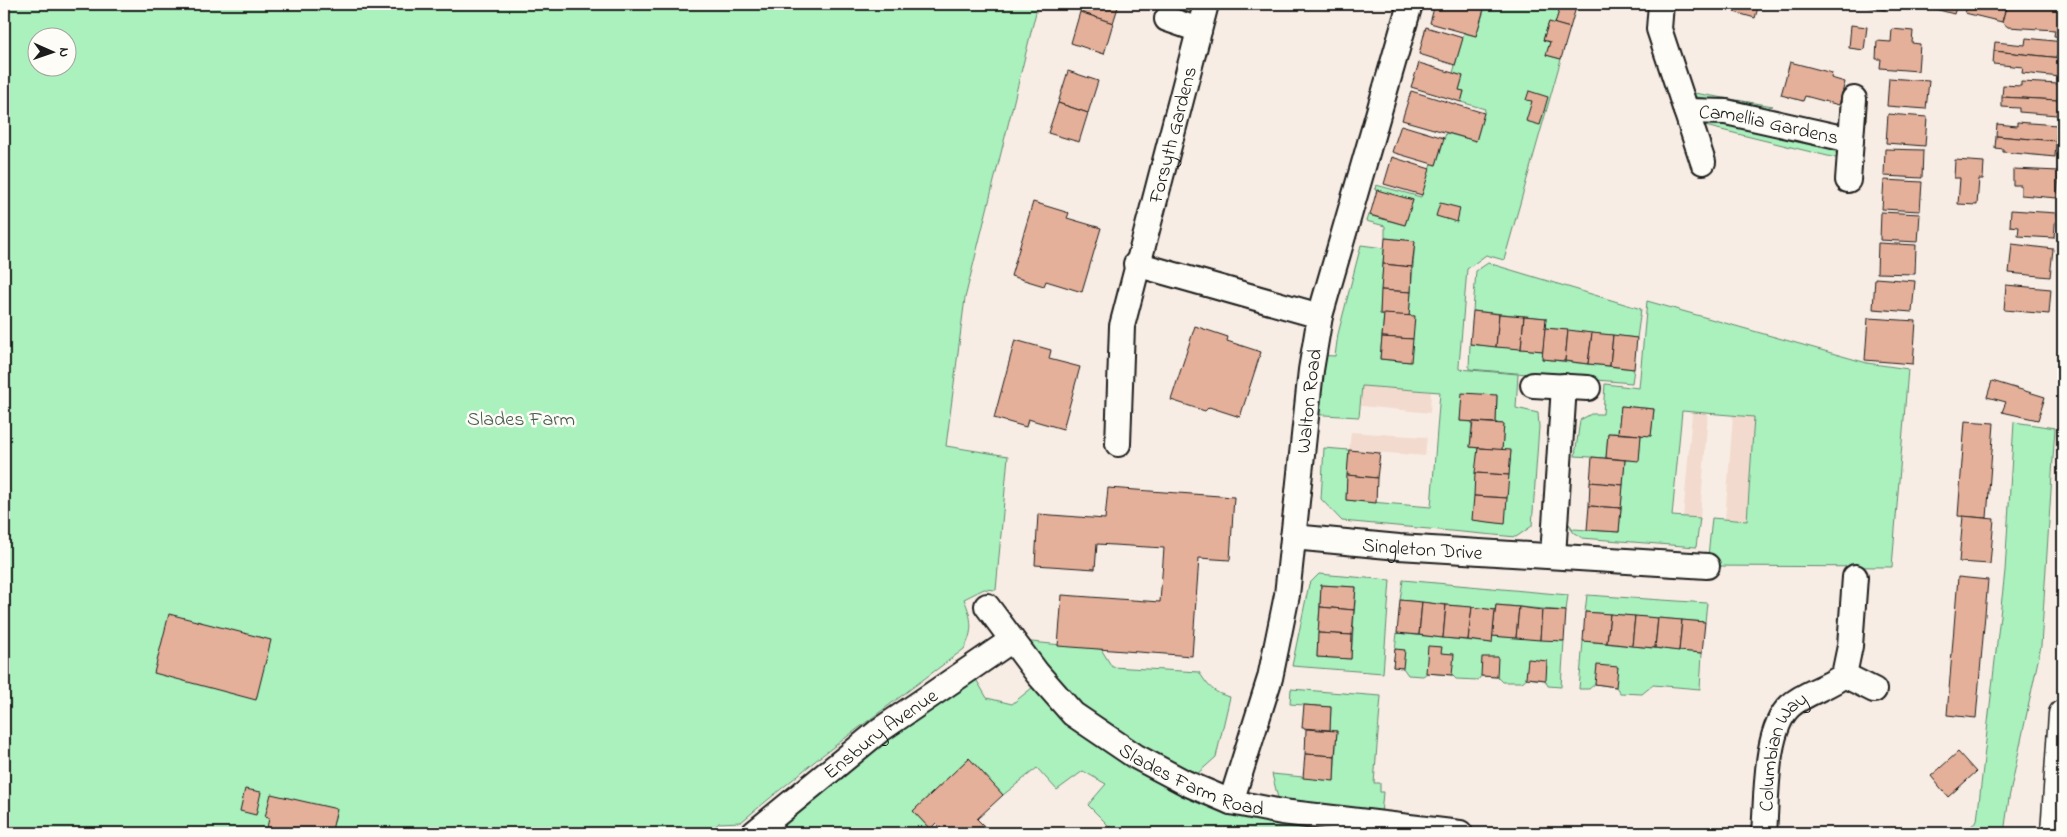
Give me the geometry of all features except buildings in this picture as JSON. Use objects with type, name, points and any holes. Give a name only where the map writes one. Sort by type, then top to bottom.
[{"type":"street","name":"Forsyth Gardens","points":[[1118,444],[1122,326],[1136,264],[1206,4]]},
{"type":"street","name":"Walton Road","points":[[1231,802],[1270,678],[1287,596],[1311,370],[1320,316],[1410,4]]},
{"type":"street","points":[[1661,4],[1659,29],[1703,162]]},
{"type":"street","points":[[1167,19],[1199,30]]},
{"type":"street","name":"Camellia Gardens","points":[[1848,180],[1854,99]]},
{"type":"street","name":"Camellia Gardens","points":[[1686,111],[1726,112],[1851,140]]},
{"type":"street","points":[[1136,264],[1320,316]]},
{"type":"street","points":[[1533,385],[1588,388]]},
{"type":"street","points":[[1553,556],[1564,386]]},
{"type":"street","name":"Singleton Drive","points":[[1293,537],[1399,547],[1707,566]]},
{"type":"street","points":[[1855,577],[1850,646],[1844,675],[1874,690]]},
{"type":"street","name":"Slades Farm Road","points":[[988,606],[1012,640],[1073,714],[1135,756],[1186,783],[1231,802],[1296,814],[1460,833]]},
{"type":"street","name":"Ensbury Avenue","points":[[754,833],[880,730],[1012,640]]},
{"type":"street","name":"Columbian Way","points":[[1764,833],[1771,751],[1781,719],[1790,706],[1831,685],[1844,675]]},
{"type":"street","points":[[2055,833],[2063,714]]},
{"type":"shaded area","points":[[1362,386],[1431,392],[1430,413],[1361,406]]},
{"type":"shaded area","points":[[1692,412],[1708,413],[1700,518],[1683,517]]},
{"type":"shaded area","points":[[1733,415],[1754,417],[1747,521],[1725,519]]},
{"type":"shaded area","points":[[1351,432],[1427,437],[1425,456],[1349,450]]},
{"type":"green space","name":"Slades Farm","points":[[4,4],[1038,4],[965,298],[946,446],[1008,456],[996,590],[984,589],[964,599],[969,612],[971,630],[964,649],[820,757],[741,822],[719,823],[708,833],[4,833]]},
{"type":"green space","points":[[1486,4],[1561,4],[1555,24],[1549,22],[1543,40],[1550,42],[1546,55],[1561,59],[1504,260],[1486,255],[1467,269],[1459,366],[1459,369],[1518,374],[1516,408],[1538,413],[1539,427],[1532,526],[1516,537],[1342,521],[1321,499],[1324,448],[1349,450],[1346,500],[1431,507],[1440,392],[1362,386],[1359,417],[1307,414],[1314,355],[1335,356],[1338,334],[1361,245],[1384,248],[1380,313],[1384,314],[1380,359],[1410,362],[1409,316],[1415,241],[1385,238],[1385,226],[1366,221],[1368,215],[1405,225],[1413,200],[1375,190],[1376,185],[1421,197],[1431,164],[1436,165],[1446,133],[1476,141],[1485,109],[1461,102],[1464,91],[1459,90],[1463,76],[1453,73],[1464,33],[1476,36]],"holes":[[[1463,394],[1497,396],[1496,423],[1504,424],[1502,450],[1511,451],[1504,523],[1473,520],[1478,448],[1470,447],[1472,422],[1460,421]]]},
{"type":"green space","points":[[1688,92],[1773,106],[1762,109],[1692,96]]},
{"type":"green space","points":[[1698,118],[1730,121],[1834,150],[1840,159],[1701,125]]},
{"type":"green space","points":[[1488,263],[1641,309],[1637,338],[1545,328],[1546,318],[1473,311],[1476,271]]},
{"type":"green space","points":[[1647,301],[1867,363],[1908,369],[1892,567],[1707,566],[1712,518],[1747,521],[1754,417],[1682,411],[1672,516],[1700,518],[1696,547],[1582,538],[1573,532],[1569,524],[1573,529],[1619,532],[1625,460],[1639,460],[1641,435],[1651,436],[1654,409],[1621,406],[1618,433],[1608,433],[1606,458],[1575,456],[1580,420],[1591,414],[1603,414],[1605,384],[1639,388]]},
{"type":"green space","points":[[1470,344],[1543,351],[1542,359],[1634,369],[1632,383],[1469,369]]},
{"type":"green space","points":[[2014,422],[2055,428],[2041,646],[2009,798],[2004,833],[1963,833],[1977,821],[2005,571]]},
{"type":"green space","points":[[1319,574],[1390,580],[1383,673],[1292,666],[1309,584]],"holes":[[[1321,585],[1356,587],[1351,659],[1317,657]]]},
{"type":"green space","points":[[1403,580],[1568,595],[1566,611],[1496,605],[1495,610],[1400,600]]},
{"type":"green space","points":[[1587,595],[1707,603],[1705,622],[1585,612]]},
{"type":"green space","points":[[1397,633],[1491,643],[1492,636],[1564,641],[1561,687],[1548,686],[1545,680],[1527,678],[1522,682],[1502,682],[1497,677],[1481,676],[1478,680],[1456,679],[1452,675],[1427,673],[1423,676],[1408,675],[1403,668],[1393,667]]},
{"type":"green space","points":[[1012,640],[1101,649],[1112,667],[1199,672],[1212,688],[1230,697],[1216,757],[1187,783],[1460,833],[1116,833],[1088,805],[1106,784],[1083,771],[1057,790],[1037,768],[1003,795],[969,758],[913,811],[930,829],[925,833],[754,833],[970,669],[987,698],[1012,704],[1043,679]]},
{"type":"green space","points":[[1583,641],[1702,653],[1700,689],[1653,685],[1642,694],[1620,693],[1616,687],[1595,684],[1589,689],[1579,689]]},
{"type":"green space","points":[[1291,689],[1381,696],[1374,783],[1380,783],[1380,792],[1383,792],[1381,815],[1279,802],[1272,774],[1334,780],[1337,731],[1330,730],[1331,707],[1290,704]]}]
